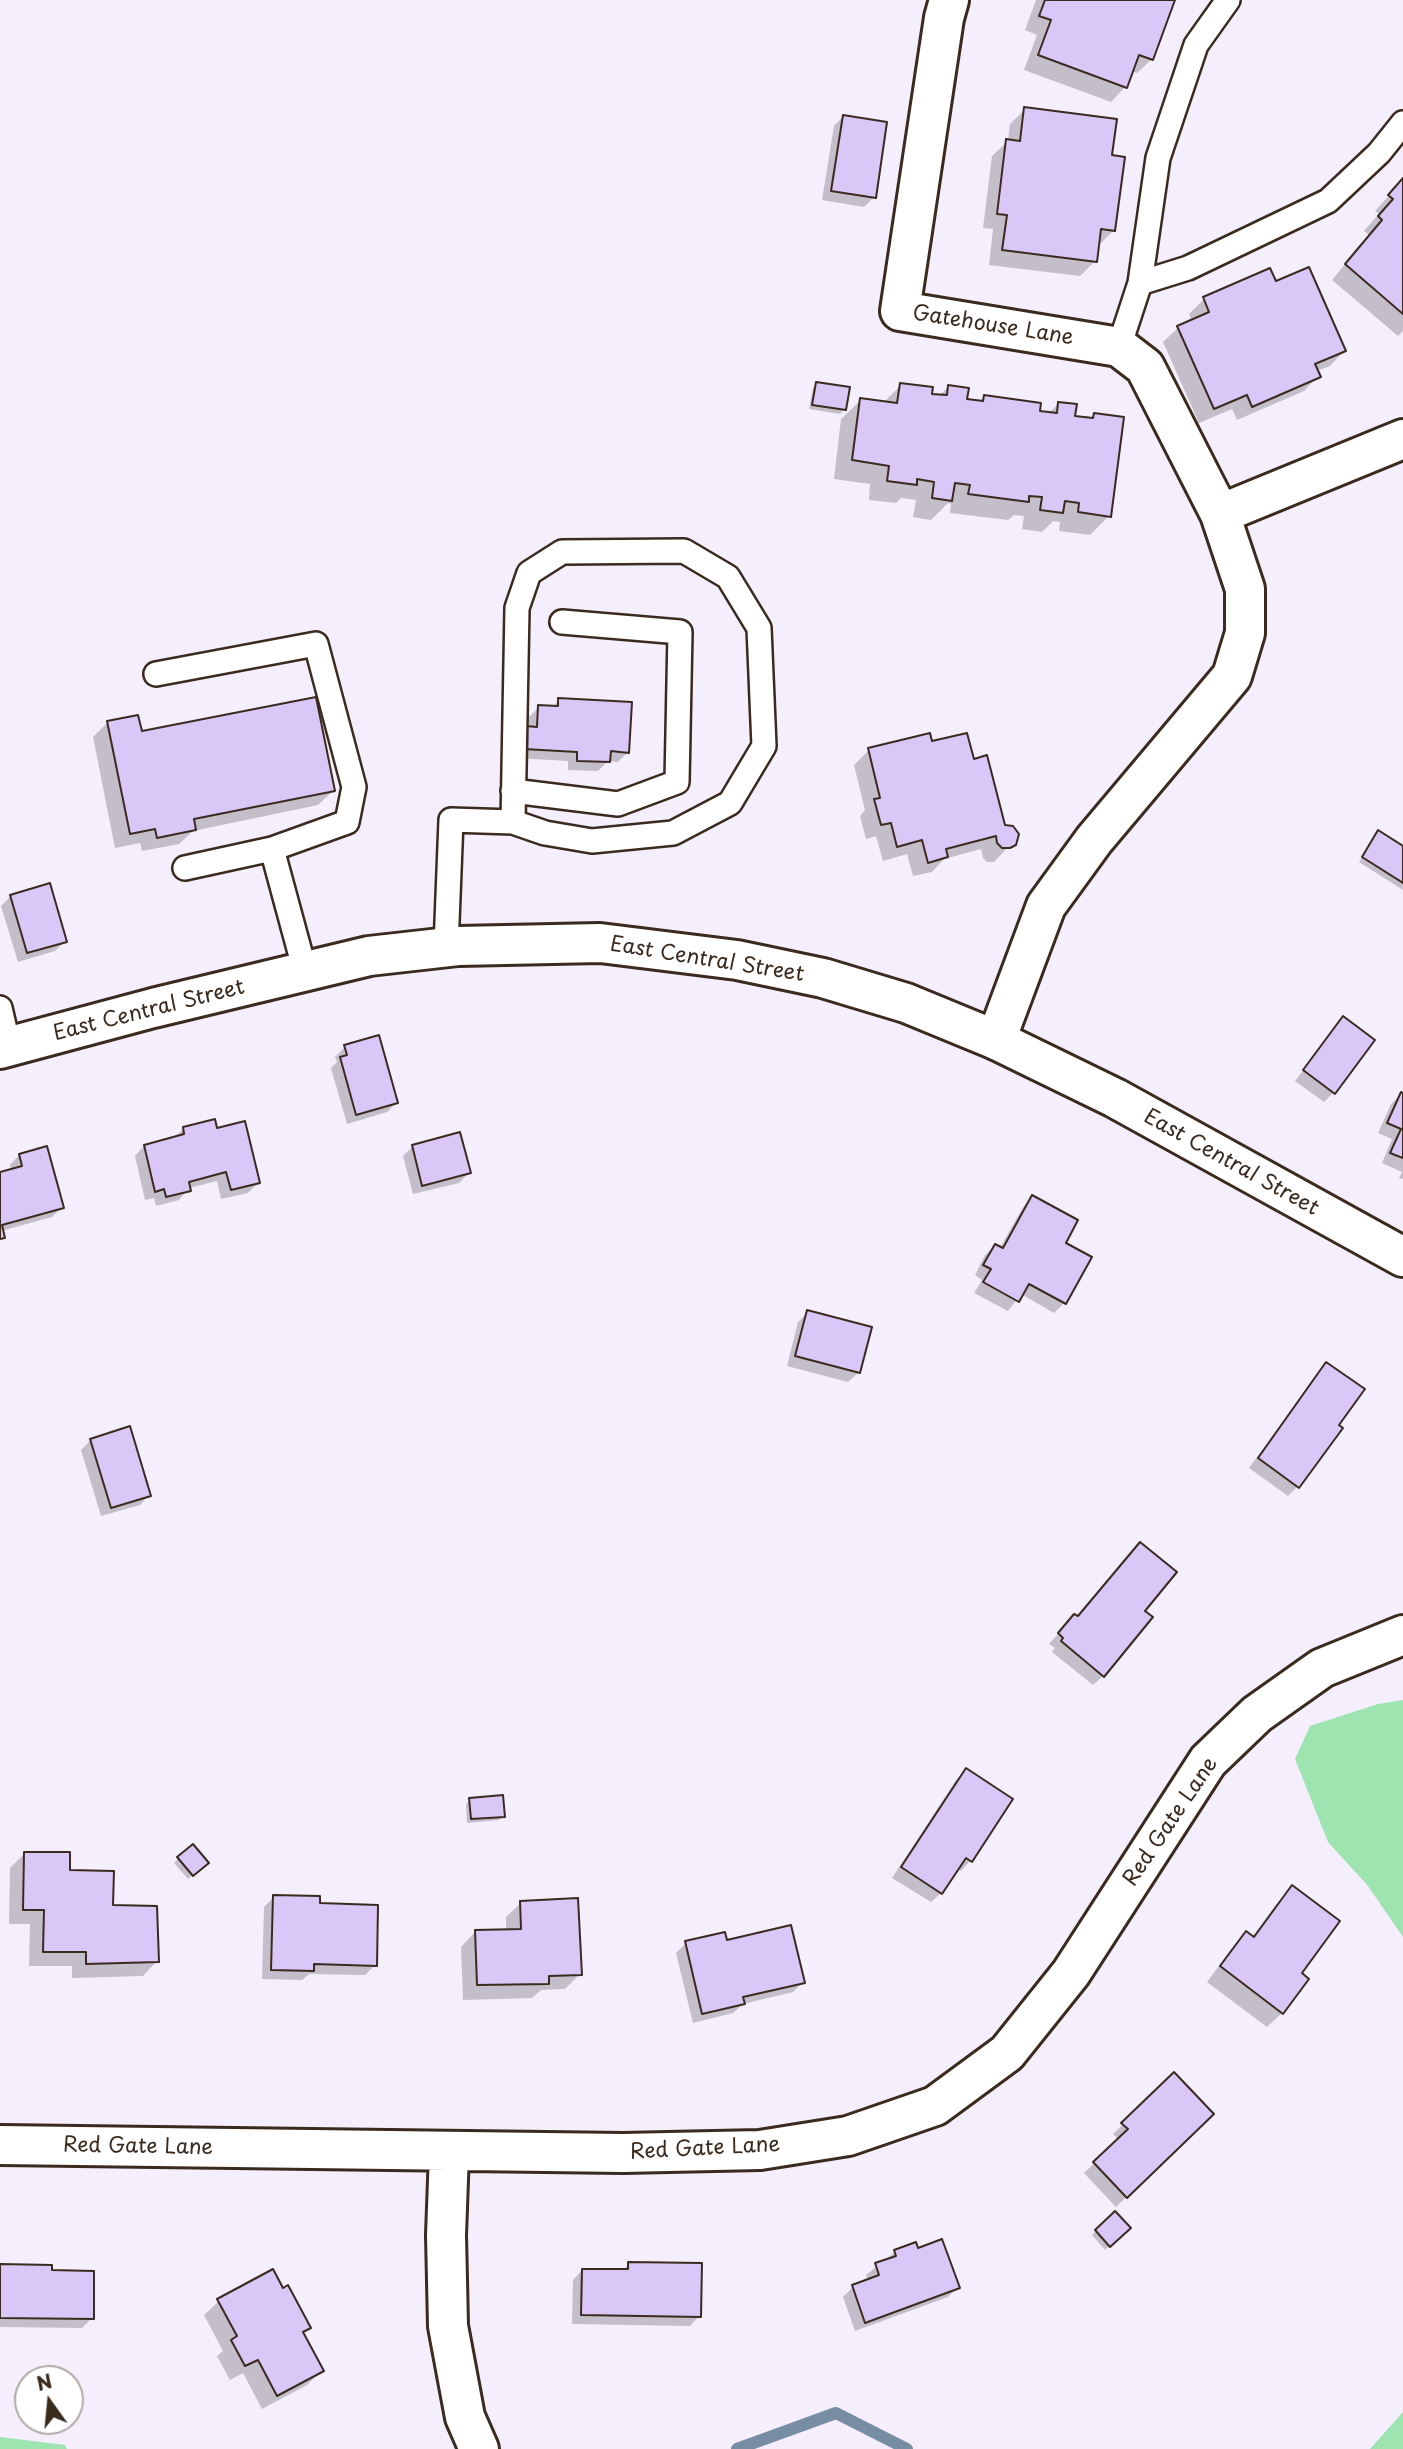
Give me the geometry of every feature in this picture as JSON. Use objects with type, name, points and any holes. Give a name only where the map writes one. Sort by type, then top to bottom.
[{"type":"street","name":"Gatehouse Lane","points":[[949,0],[944,18],[900,311],[1119,347],[1145,367],[1220,514],[1245,589],[1245,633],[1232,676],[1094,840],[1046,906],[996,1040]]},
{"type":"street","points":[[1220,514],[1403,439]]},
{"type":"street","name":"East Central Street","points":[[5,1048],[153,1008],[369,956],[446,947],[600,943],[737,960],[823,978],[906,1003],[996,1040],[1115,1098],[1403,1257]]},
{"type":"street","name":"Red Gate Lane","points":[[0,2145],[450,2152],[623,2153],[760,2150],[848,2136],[935,2106],[1007,2053],[1063,1983],[1208,1761],[1257,1714],[1322,1668],[1403,1635]]},
{"type":"street","points":[[450,2152],[446,2235],[448,2326],[465,2417],[479,2449]]},
{"type":"lane","points":[[1119,347],[1140,283],[1158,158],[1196,45],[1228,0]]},
{"type":"lane","points":[[1140,283],[1188,268],[1328,201],[1379,153],[1403,123]]},
{"type":"lane","points":[[446,947],[452,820],[513,822],[545,833],[592,841],[673,833],[730,803],[764,746],[759,628],[728,577],[684,551],[562,552],[529,573],[517,608],[513,822]]},
{"type":"lane","points":[[513,791],[618,804],[677,782],[680,632],[562,622]]},
{"type":"lane","points":[[156,674],[316,645],[354,787],[348,822],[272,849],[185,868]]},
{"type":"lane","points":[[272,849],[306,971]]},
{"type":"lane","points":[[0,1007],[5,1048]]},
{"type":"green space","points":[[1403,1700],[1403,1937],[1368,1886],[1328,1842],[1295,1759],[1310,1726],[1378,1704]]},
{"type":"green space","points":[[1403,2412],[1403,2449],[1370,2449]]},
{"type":"green space","points":[[0,2437],[65,2445],[67,2449],[0,2449]]},
{"type":"building","points":[[1045,0],[1175,0],[1153,60],[1139,55],[1127,88],[1038,55],[1051,20],[1039,16]]},
{"type":"building","points":[[1024,107],[1117,119],[1112,155],[1125,157],[1115,231],[1101,229],[1097,262],[1002,250],[1007,215],[997,214],[1006,139],[1020,141]]},
{"type":"building","points":[[843,115],[887,122],[876,198],[831,191]]},
{"type":"building","points":[[1403,178],[1403,314],[1345,264],[1382,220],[1378,216],[1393,199],[1388,195]]},
{"type":"building","points":[[1309,267],[1346,351],[1315,364],[1321,377],[1252,407],[1247,395],[1214,409],[1177,326],[1209,312],[1203,297],[1270,268],[1276,281]]},
{"type":"building","points":[[816,382],[850,387],[846,410],[812,405]]},
{"type":"building","points":[[900,383],[933,387],[932,394],[947,395],[948,385],[969,388],[967,399],[983,401],[984,395],[1041,403],[1040,411],[1057,413],[1058,402],[1077,404],[1075,416],[1093,418],[1094,413],[1124,417],[1111,517],[1078,512],[1079,503],[1065,501],[1063,513],[1040,510],[1042,497],[1029,496],[1029,502],[968,494],[970,485],[955,483],[952,501],[932,498],[934,482],[917,479],[917,485],[887,481],[889,466],[852,460],[860,398],[897,403]]},
{"type":"building","points":[[316,697],[335,791],[194,819],[196,830],[157,838],[155,829],[130,834],[107,721],[138,715],[142,731]]},
{"type":"building","points":[[558,698],[632,702],[629,753],[611,751],[610,762],[577,761],[577,752],[524,749],[526,726],[537,727],[538,705],[558,706]]},
{"type":"building","points":[[930,733],[932,741],[967,733],[974,759],[987,755],[1005,825],[1013,826],[1019,834],[1016,845],[1002,848],[997,843],[996,836],[946,849],[948,857],[928,863],[922,840],[897,847],[891,823],[881,825],[874,799],[880,798],[868,748]]},
{"type":"building","points":[[1378,830],[1403,846],[1403,883],[1362,857]]},
{"type":"building","points":[[50,883],[67,942],[27,953],[10,895]]},
{"type":"building","points":[[1343,1016],[1375,1040],[1335,1094],[1303,1070]]},
{"type":"building","points":[[379,1035],[398,1103],[356,1115],[340,1057],[347,1055],[344,1045]]},
{"type":"building","points":[[1401,1092],[1403,1158],[1390,1153],[1401,1129],[1387,1123]]},
{"type":"building","points":[[215,1119],[217,1128],[245,1121],[260,1183],[231,1190],[226,1172],[189,1182],[191,1191],[166,1197],[164,1189],[155,1192],[144,1145],[184,1134],[183,1127]]},
{"type":"building","points":[[460,1132],[471,1173],[422,1186],[412,1145]]},
{"type":"building","points":[[47,1146],[64,1208],[2,1225],[5,1238],[0,1239],[0,1172],[22,1166],[19,1154]]},
{"type":"building","points":[[1032,1195],[1078,1220],[1066,1243],[1092,1257],[1066,1304],[1029,1284],[1019,1302],[983,1282],[991,1269],[983,1265],[995,1244],[1003,1248]]},
{"type":"building","points":[[807,1310],[872,1327],[860,1373],[795,1356]]},
{"type":"building","points":[[1326,1362],[1365,1389],[1339,1425],[1343,1428],[1299,1488],[1258,1458]]},
{"type":"building","points":[[130,1426],[151,1496],[111,1508],[90,1439]]},
{"type":"building","points":[[1140,1542],[1177,1572],[1145,1611],[1153,1617],[1104,1677],[1061,1641],[1063,1638],[1058,1633],[1074,1614],[1078,1616]]},
{"type":"building","points":[[966,1768],[1013,1799],[972,1862],[966,1858],[942,1894],[901,1867]]},
{"type":"building","points":[[503,1795],[505,1817],[471,1819],[469,1798]]},
{"type":"building","points":[[193,1844],[209,1863],[193,1876],[177,1857]]},
{"type":"building","points":[[24,1852],[70,1852],[70,1870],[114,1871],[113,1905],[157,1906],[159,1962],[86,1964],[86,1952],[43,1952],[44,1910],[23,1910]]},
{"type":"building","points":[[1292,1885],[1340,1921],[1302,1973],[1309,1979],[1283,2014],[1220,1966],[1246,1931],[1254,1937]]},
{"type":"building","points":[[273,1895],[320,1896],[320,1903],[378,1905],[377,1966],[314,1964],[314,1971],[271,1970]]},
{"type":"building","points":[[578,1898],[582,1975],[549,1976],[549,1984],[477,1985],[475,1930],[521,1929],[520,1901]]},
{"type":"building","points":[[791,1925],[805,1983],[743,1997],[745,2004],[702,2014],[685,1941],[725,1932],[727,1940]]},
{"type":"building","points":[[1174,2072],[1214,2114],[1127,2198],[1093,2162],[1128,2129],[1121,2123]]},
{"type":"building","points":[[1115,2211],[1131,2228],[1110,2247],[1095,2230]]},
{"type":"building","points":[[942,2239],[960,2288],[865,2323],[852,2285],[879,2275],[875,2263],[896,2256],[894,2250],[916,2242],[918,2248]]},
{"type":"building","points":[[628,2262],[702,2263],[701,2317],[581,2315],[582,2269],[628,2269]]},
{"type":"building","points":[[0,2264],[52,2265],[52,2270],[94,2271],[94,2319],[0,2318]]},
{"type":"building","points":[[273,2269],[283,2288],[288,2285],[311,2328],[303,2332],[324,2371],[277,2396],[258,2360],[245,2366],[231,2340],[237,2336],[217,2299]]},
{"type":"waterway","points":[[737,2449],[836,2413],[907,2449]]}]
